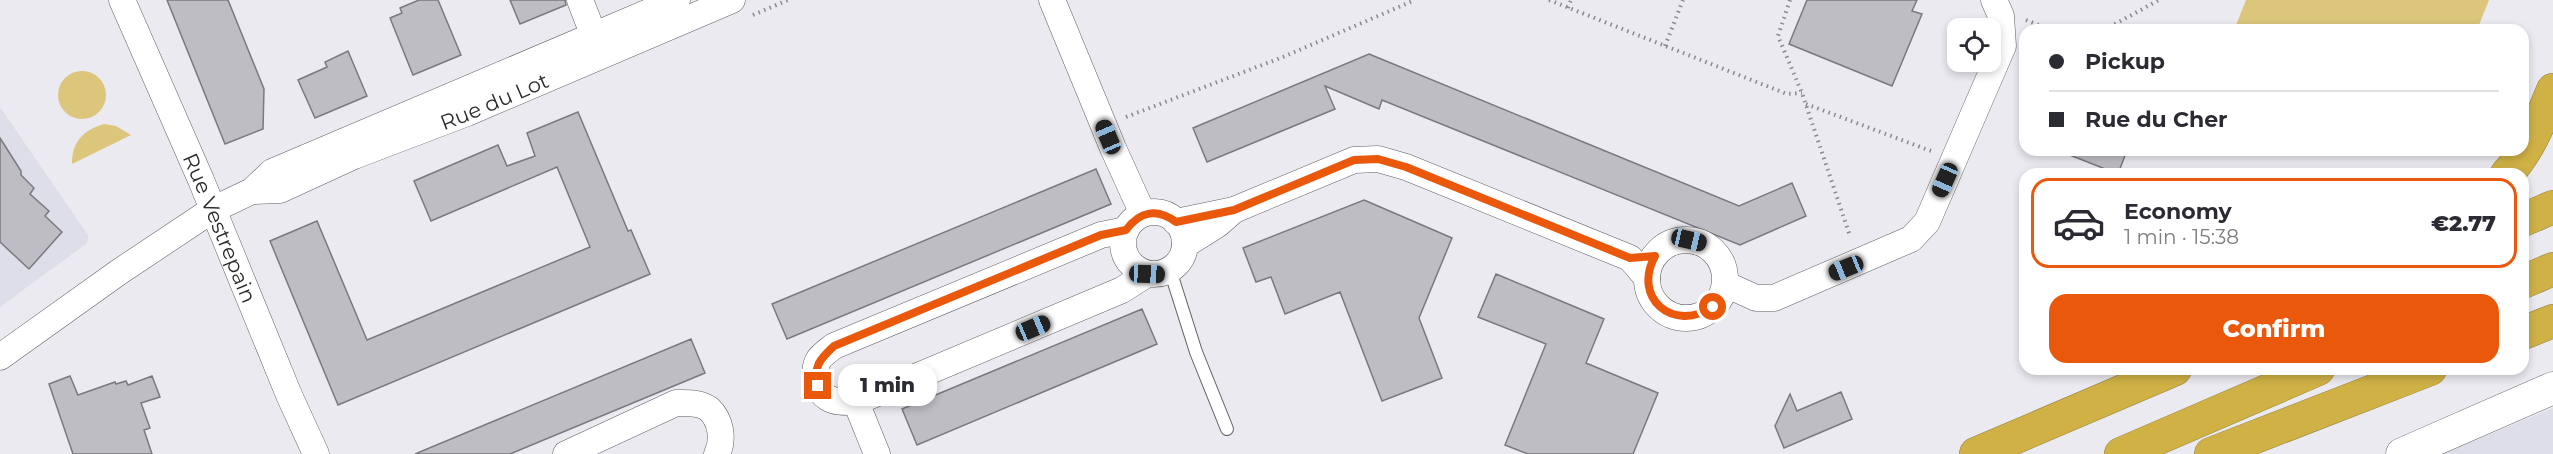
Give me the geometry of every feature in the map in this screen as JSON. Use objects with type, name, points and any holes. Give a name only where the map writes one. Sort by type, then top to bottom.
[{"type":"highway","points":[[2529,142],[2553,90]]},
{"type":"highway","points":[[2514,168],[2553,148]]},
{"type":"highway","points":[[2529,217],[2553,207]]},
{"type":"highway","points":[[2529,279],[2553,269]]},
{"type":"highway","points":[[2529,331],[2553,321]]},
{"type":"highway","points":[[1976,454],[2161,375]]},
{"type":"highway","points":[[2121,454],[2304,375]]},
{"type":"highway","points":[[2211,454],[2415,375]]},
{"type":"street","name":"Rue Vestrepain","points":[[122,0],[316,454]]},
{"type":"street","points":[[580,0],[598,44]]},
{"type":"street","name":"Rue du Lot","points":[[0,357],[119,272],[212,210],[252,191],[280,190],[354,156],[467,113],[677,0]]},
{"type":"street","name":"Rue du Lot","points":[[598,44],[732,0]]},
{"type":"street","points":[[1052,0],[1103,126],[1134,222],[1123,243],[1126,257],[1134,268],[1158,272]]},
{"type":"street","points":[[1725,284],[1756,297],[1774,298],[1911,238],[1927,222],[2003,46],[2001,16],[1994,0]]},
{"type":"street","points":[[1176,222],[1234,210],[1354,160],[1378,159],[1406,167],[1651,267]]},
{"type":"street","points":[[1185,245],[1218,225],[1234,210]]},
{"type":"street","points":[[1155,212],[1166,215],[1176,222],[1181,229],[1185,245],[1182,256],[1122,291],[856,402],[839,402],[826,398],[818,386],[815,373],[819,359],[834,346],[1155,212]]},
{"type":"street","points":[[1689,240],[1702,243],[1712,250],[1720,260],[1725,272],[1725,284],[1713,307],[1689,318],[1676,317],[1665,311],[1655,303],[1649,291],[1651,267],[1664,247],[1676,241],[1689,240]]},
{"type":"street","points":[[2402,454],[2553,388]]},
{"type":"street","points":[[856,402],[877,454]]},
{"type":"street","points":[[566,454],[676,403],[694,403],[708,409],[719,424],[721,446],[717,454]]},
{"type":"lane","points":[[1158,272],[1196,352],[1227,429]]},
{"type":"path","points":[[1103,126],[1283,57],[1415,0]]},
{"type":"path","points":[[1548,0],[1787,94],[1802,93]]},
{"type":"path","points":[[1568,8],[1571,0]]},
{"type":"path","points":[[1665,46],[1683,0]]},
{"type":"path","points":[[1790,0],[1778,36],[1806,104],[1850,239]]},
{"type":"path","points":[[2115,24],[2159,0]]},
{"type":"path","points":[[1806,104],[1954,159]]},
{"type":"shaded area","points":[[2246,0],[2489,0],[2479,24],[2236,24]]},
{"type":"shaded area","points":[[77,71],[87,71],[99,78],[106,90],[106,100],[99,112],[87,119],[77,119],[62,108],[58,100],[58,90],[69,75]]},
{"type":"shaded area","points":[[0,107],[88,235],[88,240],[86,244],[0,307]]},
{"type":"shaded area","points":[[104,124],[116,126],[131,135],[72,164],[74,149],[80,138],[90,130]]},
{"type":"shaded area","points":[[2553,408],[2553,454],[2443,454]]},
{"type":"building","points":[[167,0],[228,0],[264,89],[263,129],[225,144]]},
{"type":"building","points":[[419,0],[438,0],[461,55],[413,75],[390,18],[402,13],[400,8]]},
{"type":"building","points":[[510,0],[565,0],[566,5],[520,24]]},
{"type":"building","points":[[1807,0],[1917,0],[1912,11],[1922,14],[1892,86],[1789,44]]},
{"type":"building","points":[[348,51],[367,96],[315,118],[298,80],[327,67],[325,62]]},
{"type":"building","points":[[1369,54],[1739,206],[1792,183],[1806,216],[1740,245],[1382,100],[1379,109],[1325,86],[1335,109],[1207,162],[1193,128]]},
{"type":"building","points":[[578,112],[628,231],[631,230],[650,274],[338,405],[270,241],[317,221],[367,340],[590,247],[557,167],[431,221],[414,181],[498,145],[507,166],[535,156],[527,133]]},
{"type":"building","points":[[0,138],[21,171],[21,175],[34,188],[30,194],[49,211],[45,216],[62,232],[29,269],[0,242]]},
{"type":"building","points":[[2072,156],[2125,156],[2120,168],[2103,168]]},
{"type":"building","points":[[1096,169],[1111,204],[787,339],[772,304]]},
{"type":"building","points":[[1364,200],[1452,238],[1419,318],[1442,378],[1382,401],[1340,292],[1285,314],[1271,277],[1256,282],[1243,248]]},
{"type":"building","points":[[1496,274],[1604,319],[1586,363],[1658,393],[1633,454],[1528,454],[1505,445],[1546,344],[1478,317]]},
{"type":"building","points":[[1142,309],[1157,344],[917,445],[902,409]]},
{"type":"building","points":[[691,339],[705,373],[510,454],[415,454]]},
{"type":"building","points":[[70,376],[78,395],[115,382],[116,384],[126,381],[128,385],[152,376],[160,397],[141,403],[150,428],[144,430],[152,454],[73,454],[49,384]]},
{"type":"building","points":[[1841,392],[1852,419],[1784,448],[1775,426],[1790,394],[1797,411]]},
{"type":"route","points":[[818,386],[815,373],[819,359],[834,346],[1101,235],[1126,230],[1133,220],[1143,214],[1155,212],[1166,215],[1176,222],[1234,210],[1354,160],[1378,159],[1406,167],[1630,258],[1655,256],[1649,266],[1647,278],[1649,291],[1655,303],[1676,317],[1689,318],[1713,307]]}]
